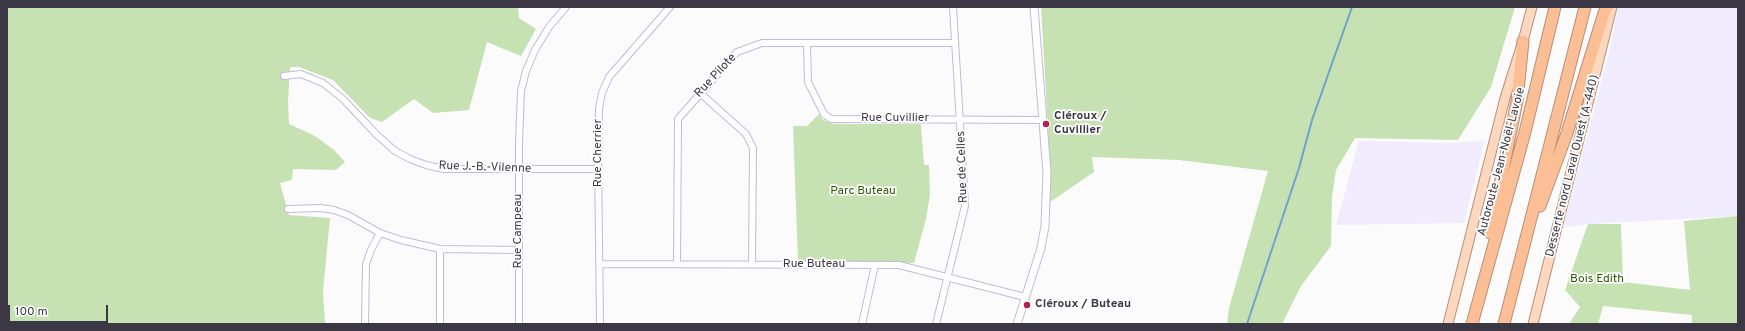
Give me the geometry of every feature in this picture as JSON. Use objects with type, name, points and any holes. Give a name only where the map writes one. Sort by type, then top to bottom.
[{"type":"highway","name":"Autoroute Jean-Noël-Lavoie","points":[[1472,323],[1525,132],[1555,7]]},
{"type":"highway","points":[[1504,324],[1585,7]]},
{"type":"highway","points":[[1520,261],[1567,133],[1607,7]]},
{"type":"highway","points":[[1472,323],[1516,101],[1523,41]]},
{"type":"main road","points":[[1448,324],[1505,98],[1532,7]]},
{"type":"main road","name":"Desserte nord Laval Ouest (A-440)","points":[[1533,324],[1612,7]]},
{"type":"street","name":"Rue Campeau","points":[[518,324],[520,170],[519,110],[521,91],[526,71],[535,50],[549,27],[566,7]]},
{"type":"street","name":"Rue Cherrier","points":[[600,324],[598,169],[599,109],[602,93],[609,77],[670,7]]},
{"type":"street","name":"Rue de Celles","points":[[936,324],[965,206],[961,119],[953,7]]},
{"type":"street","points":[[1017,324],[1041,248],[1045,226],[1047,173],[1034,7]]},
{"type":"street","name":"Rue Pilote","points":[[677,264],[678,119],[736,52],[762,43],[955,43]]},
{"type":"street","name":"Rue Cuvillier","points":[[807,44],[808,82],[827,117],[837,119],[1042,120]]},
{"type":"street","name":"Rue J.-B.-Vilenne","points":[[284,76],[301,74],[323,83],[333,90],[382,140],[396,151],[410,159],[426,165],[444,169],[598,169]]},
{"type":"street","points":[[700,93],[746,134],[753,148],[752,265]]},
{"type":"street","points":[[288,209],[320,208],[334,210],[348,215],[380,233],[400,240],[440,249],[519,250]]},
{"type":"street","points":[[365,324],[366,264],[371,250],[380,233]]},
{"type":"street","points":[[440,249],[440,324]]},
{"type":"street","name":"Rue Buteau","points":[[600,264],[910,266],[1025,297]]},
{"type":"street","points":[[862,324],[875,265]]},
{"type":"shaded area","points":[[1618,7],[1738,8],[1738,216],[1588,224],[1563,228],[1611,45]]},
{"type":"shaded area","points":[[1485,140],[1464,223],[1336,225],[1359,141],[1455,143]]},
{"type":"green space","points":[[7,7],[518,7],[519,18],[536,29],[521,56],[487,42],[469,110],[433,113],[414,99],[382,122],[370,118],[333,80],[299,67],[290,67],[288,101],[289,124],[315,136],[334,150],[345,162],[336,170],[293,169],[292,180],[280,183],[289,215],[330,218],[323,291],[325,324],[7,324]]},
{"type":"green space","points":[[1041,7],[1515,7],[1491,87],[1458,140],[1355,138],[1336,170],[1332,197],[1331,246],[1301,286],[1282,324],[1227,324],[1229,308],[1268,171],[1179,160],[1092,157],[1094,172],[1050,202],[1051,181]]},
{"type":"green space","name":"Parc Buteau","points":[[819,114],[823,120],[834,124],[921,124],[924,165],[929,165],[930,194],[926,219],[914,263],[798,261],[793,126],[807,126]]},
{"type":"green space","name":"Bois Edith","points":[[1738,216],[1738,324],[1692,324],[1692,315],[1603,306],[1598,324],[1569,324],[1580,307],[1565,290],[1588,224],[1621,224],[1623,282],[1690,290],[1684,221]]},
{"type":"waterway","points":[[1247,324],[1299,168],[1312,120],[1352,7]]},
{"type":"place","name":"Cléroux / Cuvillier","points":[[1046,124]]},
{"type":"place","name":"Cléroux / Buteau","points":[[1027,305]]}]
